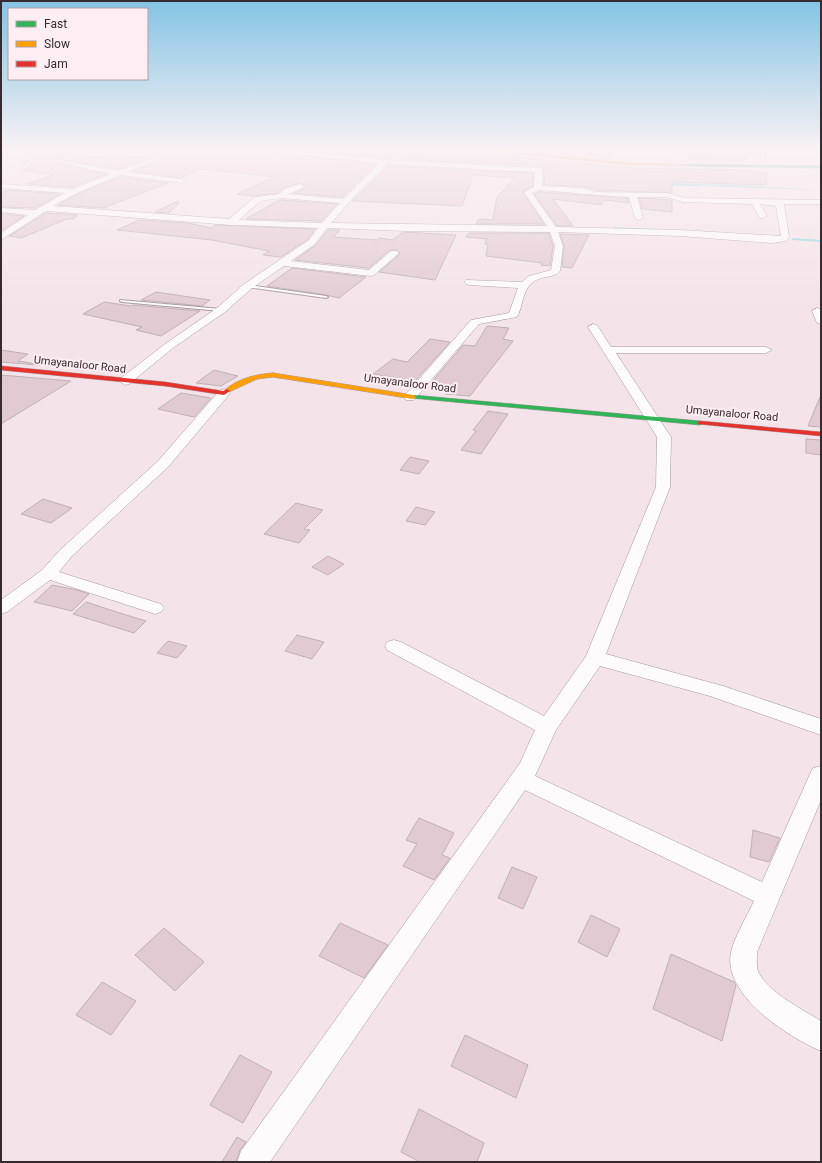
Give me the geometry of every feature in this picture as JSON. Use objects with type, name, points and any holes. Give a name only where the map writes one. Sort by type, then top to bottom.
[{"type":"main road","name":"Umayanaloor Road","points":[[1,368],[165,384],[224,393],[250,378],[260,375],[273,375],[410,397],[821,434]]},
{"type":"street","points":[[1,237],[56,202]]},
{"type":"street","points":[[231,222],[254,202]]},
{"type":"street","points":[[125,381],[169,346],[221,310],[248,286],[284,263],[312,242],[344,202]]},
{"type":"street","points":[[410,397],[475,322],[482,319],[509,317],[513,315],[524,285],[529,280],[551,274],[557,269],[559,246],[553,229],[535,202]]},
{"type":"street","points":[[634,202],[639,218]]},
{"type":"street","points":[[703,202],[707,211]]},
{"type":"street","points":[[755,202],[762,216]]},
{"type":"street","points":[[321,229],[553,229],[694,233],[778,240],[785,237],[780,205],[776,202]]},
{"type":"street","points":[[1,210],[231,222],[321,229],[389,237]]},
{"type":"street","points":[[284,263],[371,273],[394,254]]},
{"type":"street","points":[[469,282],[524,285]]},
{"type":"street","points":[[252,1162],[530,767],[547,727],[595,658],[664,487],[664,436],[593,327]]},
{"type":"street","points":[[607,350],[766,350]]},
{"type":"street","points":[[1,608],[48,574],[66,553],[164,464],[182,440],[224,393]]},
{"type":"street","points":[[48,574],[155,608]]},
{"type":"street","points":[[394,646],[547,727]]},
{"type":"street","points":[[595,658],[716,691],[754,705],[791,715],[821,727]]},
{"type":"street","points":[[821,774],[744,952],[745,971],[753,988],[769,1002],[821,1037]]},
{"type":"street","points":[[521,779],[768,896]]},
{"type":"lane","points":[[248,286],[326,297]]},
{"type":"lane","points":[[122,301],[221,310]]},
{"type":"building","points":[[1,202],[45,202],[35,208],[1,207]]},
{"type":"building","points":[[63,202],[118,202],[103,208],[58,205]]},
{"type":"building","points":[[175,202],[179,203],[169,213],[155,212]]},
{"type":"building","points":[[275,202],[337,204],[321,221],[246,219]]},
{"type":"building","points":[[380,202],[463,202],[462,206]]},
{"type":"building","points":[[496,202],[529,202],[544,224],[476,224],[479,219],[493,220]]},
{"type":"building","points":[[540,202],[555,202],[573,226],[557,226]]},
{"type":"building","points":[[579,202],[603,202],[601,205]]},
{"type":"building","points":[[640,202],[672,202],[672,212],[642,209]]},
{"type":"building","points":[[46,213],[78,215],[73,219],[67,219],[21,238],[9,236]]},
{"type":"building","points":[[1,214],[24,216],[1,231]]},
{"type":"building","points":[[139,220],[187,223],[212,228],[215,225],[315,229],[308,239],[281,257],[263,255],[269,251],[212,240],[117,230]]},
{"type":"building","points":[[328,230],[340,230],[333,237],[378,240],[379,238],[393,240],[403,232],[456,235],[435,280],[379,272],[400,254],[397,250],[390,250],[369,268],[295,260],[316,245]]},
{"type":"building","points":[[469,233],[549,233],[553,246],[550,266],[541,265],[542,263],[486,256],[488,244],[485,244],[487,239],[466,237]]},
{"type":"building","points":[[560,234],[589,235],[572,268],[562,267],[564,246]]},
{"type":"building","points":[[292,268],[366,277],[339,298],[267,286]]},
{"type":"building","points":[[156,292],[210,300],[202,306],[141,300]]},
{"type":"building","points":[[104,302],[131,306],[200,311],[161,336],[136,330],[142,327],[83,314]]},
{"type":"building","points":[[487,326],[509,328],[503,339],[513,341],[470,396],[445,394],[451,387],[430,384],[463,345],[475,346]]},
{"type":"building","points":[[430,339],[450,342],[415,381],[373,374],[393,359],[407,362]]},
{"type":"building","points":[[1,350],[28,354],[18,361],[50,366],[1,362]]},
{"type":"building","points":[[214,370],[238,376],[221,386],[196,383]]},
{"type":"building","points":[[1,375],[71,381],[1,424]]},
{"type":"building","points":[[181,393],[211,398],[194,417],[158,409]]},
{"type":"building","points":[[820,397],[821,427],[808,426]]},
{"type":"building","points":[[488,411],[508,414],[481,454],[461,450],[476,431],[473,430]]},
{"type":"building","points":[[806,439],[821,440],[821,455],[806,453]]},
{"type":"building","points":[[410,457],[429,461],[419,474],[400,470]]},
{"type":"building","points":[[43,499],[72,508],[51,523],[21,514]]},
{"type":"building","points":[[296,503],[323,510],[304,529],[310,530],[299,543],[264,534]]},
{"type":"building","points":[[416,507],[435,512],[425,525],[406,521]]},
{"type":"building","points":[[328,556],[344,564],[328,575],[312,567]]},
{"type":"building","points":[[52,585],[89,594],[72,611],[34,602]]},
{"type":"building","points":[[86,602],[146,621],[134,633],[73,614]]},
{"type":"building","points":[[297,635],[324,642],[312,659],[285,651]]},
{"type":"building","points":[[168,641],[187,646],[177,658],[157,653]]},
{"type":"building","points":[[419,818],[454,833],[442,855],[450,858],[434,880],[403,866],[417,844],[406,840]]},
{"type":"building","points":[[753,830],[780,838],[769,862],[750,857]]},
{"type":"building","points":[[512,867],[537,877],[523,909],[498,898]]},
{"type":"building","points":[[591,915],[620,929],[607,957],[578,942]]},
{"type":"building","points":[[340,923],[388,945],[364,978],[319,956]]},
{"type":"building","points":[[164,928],[204,962],[175,991],[135,955]]},
{"type":"building","points":[[671,954],[734,982],[736,985],[722,1041],[653,1009]]},
{"type":"building","points":[[102,982],[136,1001],[111,1035],[76,1015]]},
{"type":"building","points":[[465,1035],[528,1065],[516,1098],[451,1066]]},
{"type":"building","points":[[240,1055],[272,1072],[243,1123],[210,1105]]},
{"type":"building","points":[[419,1109],[484,1143],[477,1162],[420,1162],[401,1152]]},
{"type":"building","points":[[237,1137],[246,1142],[240,1150],[236,1162],[222,1162]]},
{"type":"waterway","points":[[614,228],[656,230]]},
{"type":"waterway","points":[[793,239],[821,241]]},
{"type":"traffic: fast","points":[[413,397],[700,423]]},
{"type":"traffic: slow","points":[[227,391],[254,378],[273,375],[413,397]]},
{"type":"traffic: jam","points":[[1,368],[165,384],[224,393],[227,391]]},
{"type":"traffic: jam","points":[[700,423],[821,434]]}]
